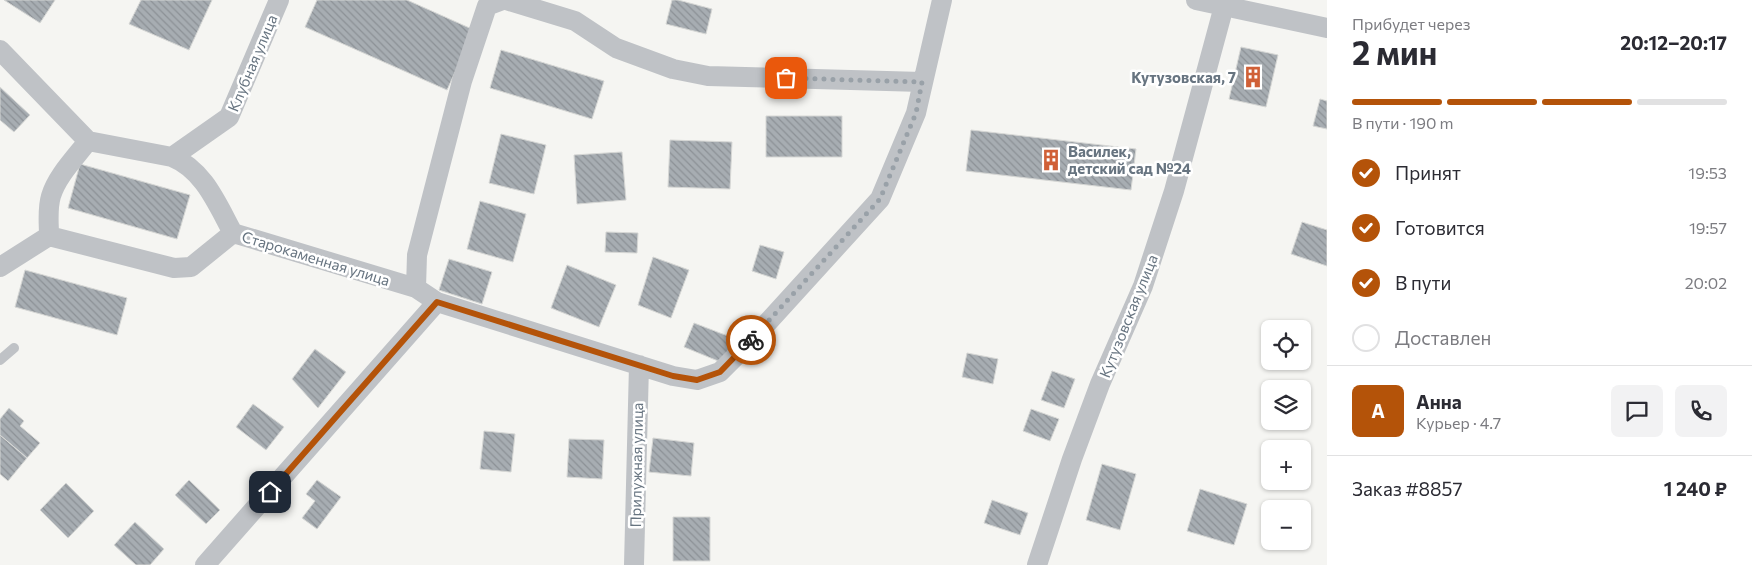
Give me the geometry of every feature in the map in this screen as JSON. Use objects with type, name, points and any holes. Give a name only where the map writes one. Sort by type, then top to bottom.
[{"type":"street","name":"Клубная улица","points":[[172,158],[230,117],[279,0]]},
{"type":"street","points":[[416,288],[417,255],[462,80],[487,6],[504,0],[575,21],[616,48],[673,69],[708,76],[922,82]]},
{"type":"street","name":"Старокаменная улица","points":[[49,236],[174,268],[191,267],[233,233],[416,288],[437,302],[673,376],[697,380],[720,372],[880,199],[916,113],[942,0]]},
{"type":"street","points":[[1196,0],[1327,28]]},
{"type":"street","name":"Кутузовская улица","points":[[1036,565],[1100,384],[1143,286],[1174,191],[1224,6]]},
{"type":"street","points":[[0,50],[88,141],[184,162],[206,183],[233,233]]},
{"type":"street","points":[[0,267],[49,236],[51,196],[58,180],[88,141]]},
{"type":"street","points":[[205,565],[437,302]]},
{"type":"street","name":"Прилужная улица","points":[[634,565],[639,365]]},
{"type":"lane","points":[[0,360],[14,348]]},
{"type":"building","points":[[4,0],[55,0],[40,23]]},
{"type":"building","points":[[141,0],[212,0],[189,50],[129,24]]},
{"type":"building","points":[[317,0],[407,0],[474,30],[447,90],[305,27]]},
{"type":"building","points":[[672,0],[712,9],[706,34],[666,24]]},
{"type":"building","name":"Кутузовская, 7","points":[[1241,47],[1278,55],[1266,107],[1229,99]]},
{"type":"building","points":[[501,50],[604,81],[592,119],[490,88]]},
{"type":"building","points":[[0,87],[30,115],[14,132],[0,120]]},
{"type":"building","points":[[1320,99],[1327,101],[1327,129],[1313,126]]},
{"type":"building","points":[[766,116],[842,116],[842,157],[766,157]]},
{"type":"building","name":"Василек, детский сад №24","points":[[971,130],[1136,149],[1131,190],[966,171]]},
{"type":"building","points":[[501,134],[546,145],[534,194],[489,183]]},
{"type":"building","points":[[670,140],[732,142],[730,189],[668,187]]},
{"type":"building","points":[[622,152],[626,200],[577,204],[574,155]]},
{"type":"building","points":[[80,164],[190,195],[177,239],[68,208]]},
{"type":"building","points":[[480,201],[526,214],[513,262],[467,249]]},
{"type":"building","points":[[1302,222],[1327,230],[1327,266],[1291,254]]},
{"type":"building","points":[[606,232],[638,233],[637,253],[605,252]]},
{"type":"building","points":[[760,245],[784,252],[776,279],[752,271]]},
{"type":"building","points":[[653,257],[689,270],[671,318],[638,305]]},
{"type":"building","points":[[449,259],[492,272],[482,304],[439,290]]},
{"type":"building","points":[[567,265],[616,285],[599,327],[551,308]]},
{"type":"building","points":[[25,270],[127,298],[117,335],[15,307]]},
{"type":"building","points":[[694,323],[733,338],[723,363],[684,347]]},
{"type":"building","points":[[315,349],[346,372],[318,408],[292,379]]},
{"type":"building","points":[[967,353],[998,359],[993,384],[962,377]]},
{"type":"building","points":[[1052,371],[1075,379],[1064,408],[1041,400]]},
{"type":"building","points":[[253,404],[284,427],[266,450],[236,427]]},
{"type":"building","points":[[9,408],[24,421],[20,426],[40,443],[27,458],[0,435],[0,419]]},
{"type":"building","points":[[1031,409],[1059,419],[1050,441],[1023,431]]},
{"type":"building","points":[[484,431],[515,434],[511,472],[480,469]]},
{"type":"building","points":[[0,435],[27,458],[8,481],[0,474]]},
{"type":"building","points":[[653,438],[694,443],[691,476],[649,472]]},
{"type":"building","points":[[569,439],[604,440],[602,479],[567,477]]},
{"type":"building","points":[[1102,464],[1136,474],[1120,530],[1086,520]]},
{"type":"building","points":[[189,480],[220,510],[206,524],[175,495]]},
{"type":"building","points":[[317,480],[341,497],[317,529],[302,518],[315,501],[306,494]]},
{"type":"building","points":[[66,483],[94,511],[68,538],[40,510]]},
{"type":"building","points":[[1200,489],[1247,504],[1234,545],[1187,531]]},
{"type":"building","points":[[992,500],[1028,513],[1020,535],[984,523]]},
{"type":"building","points":[[673,517],[710,517],[710,561],[673,561]]},
{"type":"building","points":[[135,522],[164,549],[150,565],[136,565],[114,545]]},
{"type":"way so far","points":[[751,340],[880,199],[916,113],[922,82],[786,78]]},
{"type":"place","name":"Кутузовская, 7","points":[[1253,77]]},
{"type":"place","name":"Василек, детский сад №24","points":[[1051,160]]},
{"type":"route","points":[[270,492],[437,302],[673,376],[697,380],[720,372],[751,340]]}]
